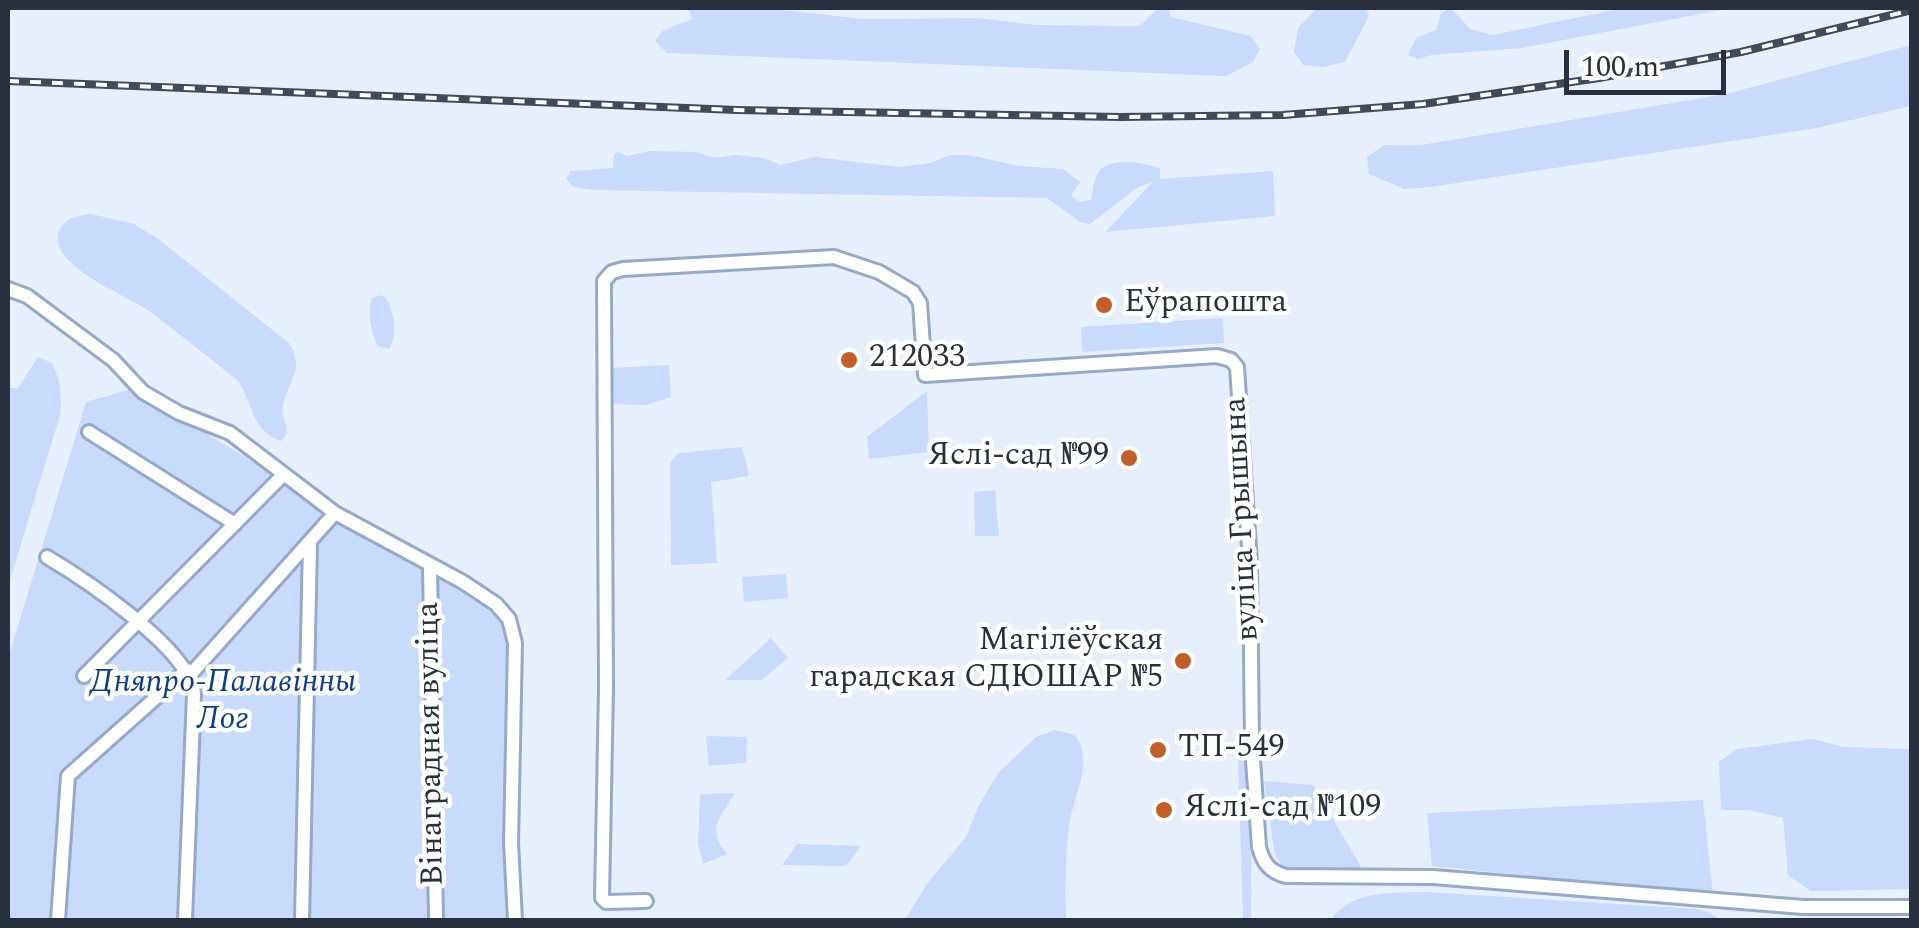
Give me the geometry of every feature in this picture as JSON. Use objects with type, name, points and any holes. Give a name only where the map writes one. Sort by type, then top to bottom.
[{"type":"street","name":"вуліца Грышына","points":[[646,901],[606,902],[602,898],[606,688],[604,282],[612,272],[623,269],[834,257],[879,272],[913,292],[920,302],[925,375],[1218,356],[1237,367],[1250,562],[1252,745],[1260,847],[1262,858],[1275,873],[1433,877],[1803,907],[1912,907]]},
{"type":"street","points":[[8,289],[27,296],[113,360],[143,392],[179,414],[230,433],[335,514],[496,604],[512,625],[515,643],[511,879],[515,920]]},
{"type":"street","points":[[89,432],[235,524]]},
{"type":"street","points":[[84,676],[284,474]]},
{"type":"street","points":[[58,920],[66,779],[98,746],[188,673],[335,514]]},
{"type":"street","points":[[302,920],[310,544]]},
{"type":"street","points":[[46,556],[102,591],[188,673],[194,694],[185,920]]},
{"type":"street","name":"Вінаградная вуліца","points":[[430,566],[436,920]]},
{"type":"green space","points":[[680,8],[763,8],[864,19],[977,18],[1036,25],[1140,26],[1158,8],[1168,8],[1171,17],[1251,36],[1260,49],[1253,62],[1226,76],[667,53],[655,41],[662,31],[692,19],[690,11]]},
{"type":"green space","points":[[1317,8],[1366,8],[1369,16],[1345,62],[1323,67],[1303,65],[1294,52],[1298,28]]},
{"type":"green space","points":[[1451,8],[1470,29],[1493,35],[1623,8],[1731,8],[1522,48],[1418,59],[1408,55],[1416,38],[1436,30],[1441,13]]},
{"type":"green space","points":[[1911,45],[1911,106],[1817,128],[1430,187],[1404,189],[1369,174],[1367,157],[1384,145],[1421,145],[1726,94]]},
{"type":"green space","points":[[650,151],[696,152],[713,158],[764,158],[780,165],[815,157],[898,167],[931,163],[949,155],[969,155],[1019,166],[1063,169],[1080,182],[1071,195],[1078,202],[1091,200],[1097,175],[1117,162],[1160,169],[1160,179],[1273,171],[1275,216],[1105,232],[1153,182],[1138,187],[1090,224],[1080,222],[1047,198],[592,190],[573,187],[566,179],[571,171],[613,168],[614,154],[618,152],[628,156]]},
{"type":"green space","points":[[91,214],[134,224],[157,238],[289,343],[296,367],[283,404],[287,432],[281,441],[263,430],[237,380],[152,313],[92,279],[65,256],[58,244],[61,227],[72,218]]},
{"type":"green space","points":[[381,295],[389,304],[394,323],[389,349],[378,346],[371,323],[372,298]]},
{"type":"green space","points":[[1223,318],[1224,343],[1082,352],[1081,327]]},
{"type":"green space","points":[[38,357],[52,363],[55,370],[60,415],[8,587],[8,388],[18,388]]},
{"type":"green space","points":[[669,365],[671,397],[646,405],[610,404],[612,368]]},
{"type":"green space","name":"Дняпро-Палавінны Лог","points":[[131,389],[271,472],[353,532],[476,598],[507,627],[515,920],[8,920],[8,659],[86,402]]},
{"type":"green space","points":[[927,391],[929,452],[869,459],[867,437]]},
{"type":"green space","points":[[742,447],[749,476],[711,482],[717,563],[671,565],[670,463],[678,453]]},
{"type":"green space","points":[[995,490],[999,536],[975,536],[974,492]]},
{"type":"green space","points":[[786,574],[788,598],[744,602],[742,577]]},
{"type":"green space","points":[[771,638],[788,658],[762,680],[725,680]]},
{"type":"green space","points":[[1055,730],[1075,735],[1083,756],[1068,838],[1066,920],[905,920],[926,885],[966,837],[999,772],[1036,737]]},
{"type":"green space","points":[[706,736],[747,737],[746,763],[709,766]]},
{"type":"green space","points":[[1813,739],[1843,747],[1911,749],[1911,889],[1811,891],[1788,875],[1783,818],[1749,810],[1721,810],[1719,762],[1737,749]]},
{"type":"green space","points":[[1247,756],[1252,764],[1251,920],[1243,920],[1238,761]]},
{"type":"green space","points":[[1264,781],[1313,785],[1364,872],[1286,871],[1275,856]]},
{"type":"green space","points":[[735,793],[716,830],[727,854],[703,864],[698,843],[700,794]]},
{"type":"green space","points":[[1703,800],[1713,895],[1432,866],[1427,813]]},
{"type":"green space","points":[[797,844],[861,846],[846,866],[782,865]]},
{"type":"green space","points":[[1428,892],[1696,909],[1721,920],[1331,920],[1362,898]]},
{"type":"railway","points":[[8,81],[737,110],[1120,117],[1283,115],[1423,104],[1599,78],[1741,52],[1912,10]]},
{"type":"place","name":"Еўрапошта","points":[[1104,305]]},
{"type":"place","name":"212033","points":[[849,360]]},
{"type":"place","name":"Яслі-сад №99","points":[[1129,458]]},
{"type":"place","name":"Магілёўская гарадская СДЮШАР №5","points":[[1183,661]]},
{"type":"place","name":"ТП-549","points":[[1158,750]]},
{"type":"place","name":"Яслі-сад №109","points":[[1164,810]]}]
